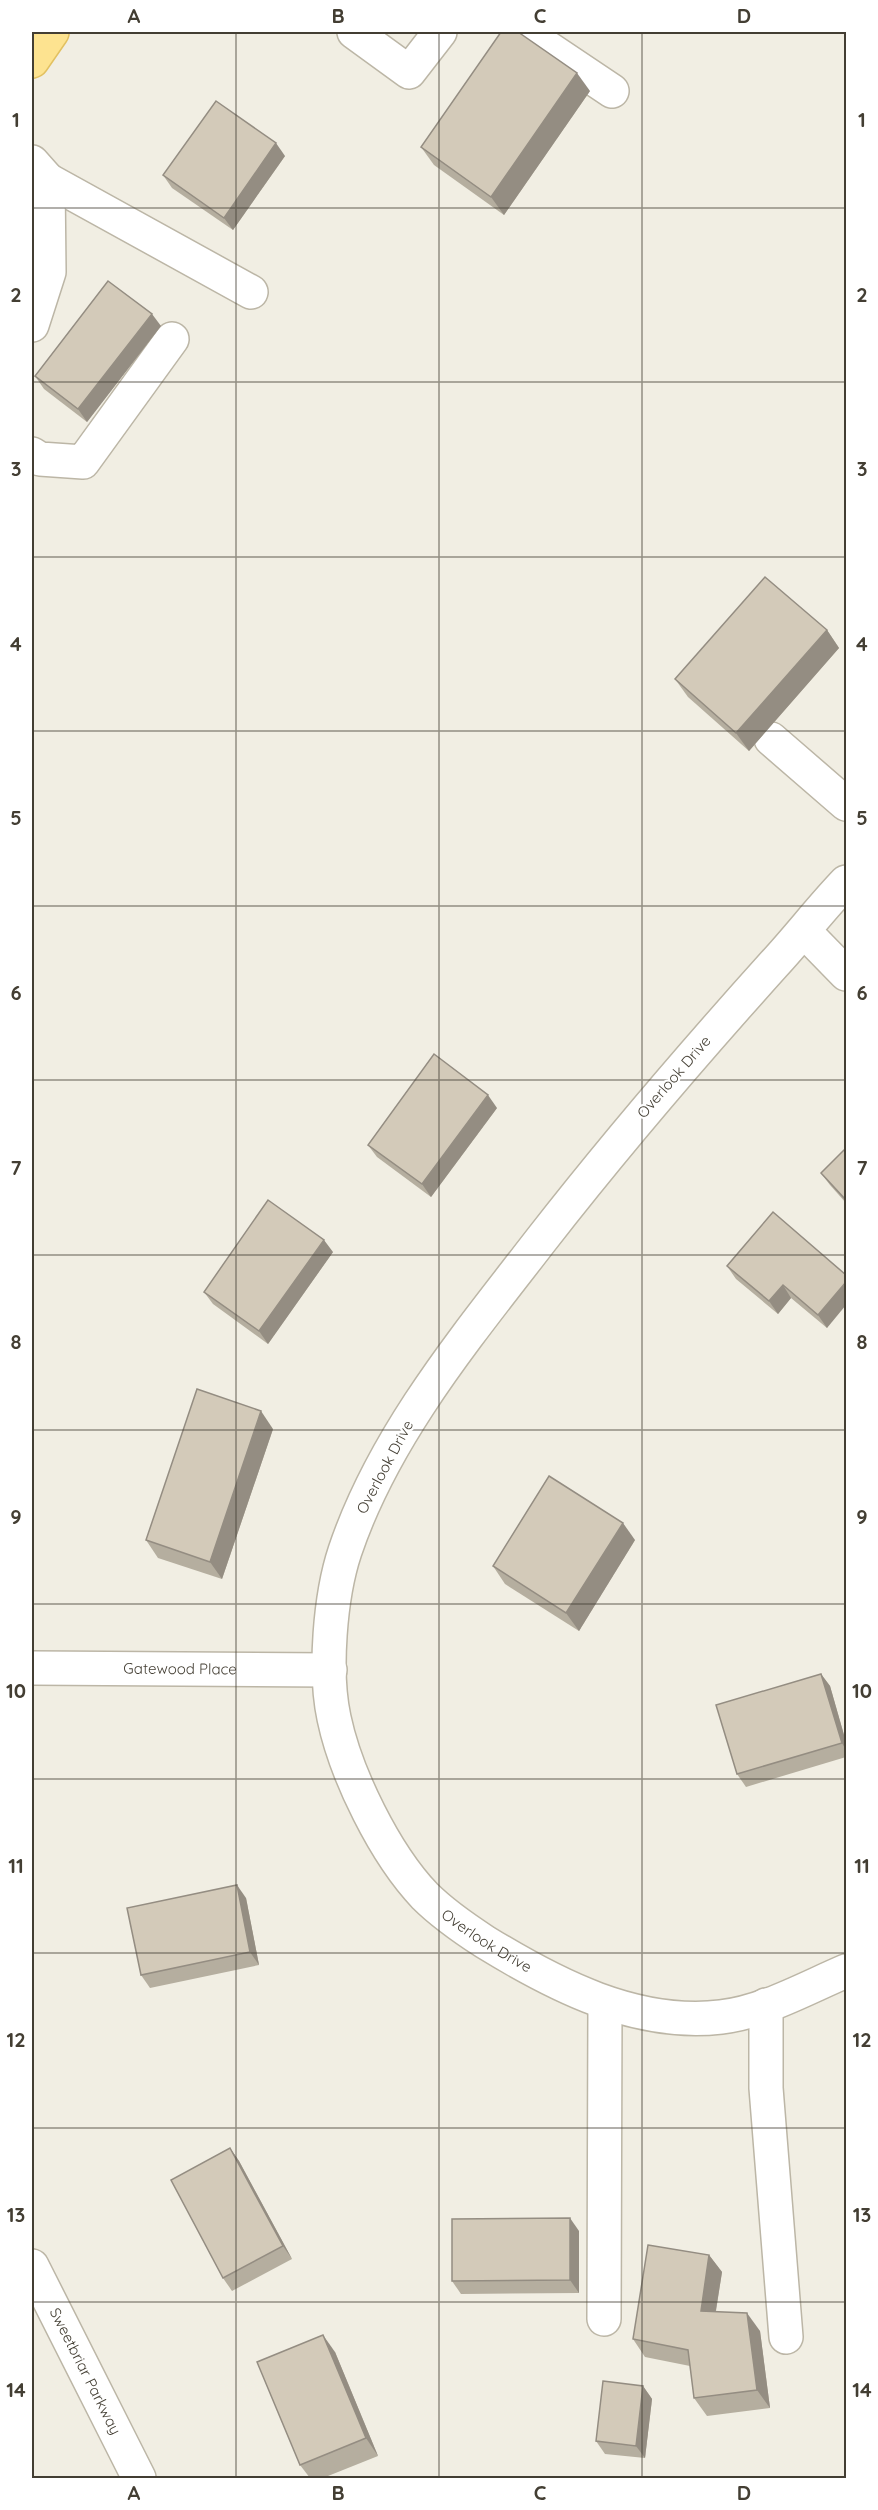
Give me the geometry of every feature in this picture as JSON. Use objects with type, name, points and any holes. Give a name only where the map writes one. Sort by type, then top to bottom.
[{"type":"main road","points":[[32,61],[52,32]]},
{"type":"street","points":[[354,32],[409,72],[440,32]]},
{"type":"street","points":[[524,32],[612,91]]},
{"type":"street","points":[[40,171],[251,292]]},
{"type":"street","points":[[32,325],[49,272],[40,171]]},
{"type":"street","points":[[32,454],[40,459],[83,462],[172,339]]},
{"type":"street","points":[[771,739],[846,804]]},
{"type":"street","name":"Overlook Drive","points":[[846,882],[677,1071],[580,1190],[491,1305],[403,1428],[368,1492],[344,1555],[333,1616],[330,1670],[333,1716],[350,1770],[381,1836],[425,1896],[474,1935],[527,1968],[605,2003],[668,2018],[721,2017],[766,2006],[846,1971]]},
{"type":"street","points":[[804,931],[846,974]]},
{"type":"street","name":"Gatewood Place","points":[[32,1668],[330,1670]]},
{"type":"street","points":[[604,2319],[605,2003]]},
{"type":"street","points":[[766,2006],[766,2088],[786,2337]]},
{"type":"street","name":"Sweetbriar Parkway","points":[[32,2266],[139,2478]]},
{"type":"building","points":[[501,32],[518,32],[577,73],[491,197],[421,147]]},
{"type":"building","points":[[216,101],[276,143],[224,218],[163,175]]},
{"type":"building","points":[[108,281],[152,314],[78,409],[35,376]]},
{"type":"building","points":[[765,577],[827,630],[736,733],[675,679]]},
{"type":"building","points":[[434,1054],[488,1095],[422,1184],[368,1145]]},
{"type":"building","points":[[846,1148],[846,1200],[821,1173]]},
{"type":"building","points":[[268,1200],[324,1240],[259,1331],[204,1292]]},
{"type":"building","points":[[773,1212],[846,1275],[846,1282],[818,1315],[783,1285],[769,1301],[727,1266]]},
{"type":"building","points":[[197,1389],[261,1411],[210,1562],[146,1540]]},
{"type":"building","points":[[549,1476],[623,1523],[566,1613],[493,1566]]},
{"type":"building","points":[[821,1674],[842,1743],[737,1774],[716,1705]]},
{"type":"building","points":[[237,1885],[250,1952],[141,1975],[127,1908]]},
{"type":"building","points":[[230,2148],[283,2246],[223,2278],[171,2180]]},
{"type":"building","points":[[570,2218],[570,2280],[452,2281],[452,2219]]},
{"type":"building","points":[[648,2245],[709,2255],[701,2311],[747,2313],[757,2390],[694,2398],[688,2350],[633,2339]]},
{"type":"building","points":[[323,2335],[366,2438],[300,2465],[257,2362]]},
{"type":"building","points":[[603,2381],[643,2386],[636,2446],[596,2441]]}]
